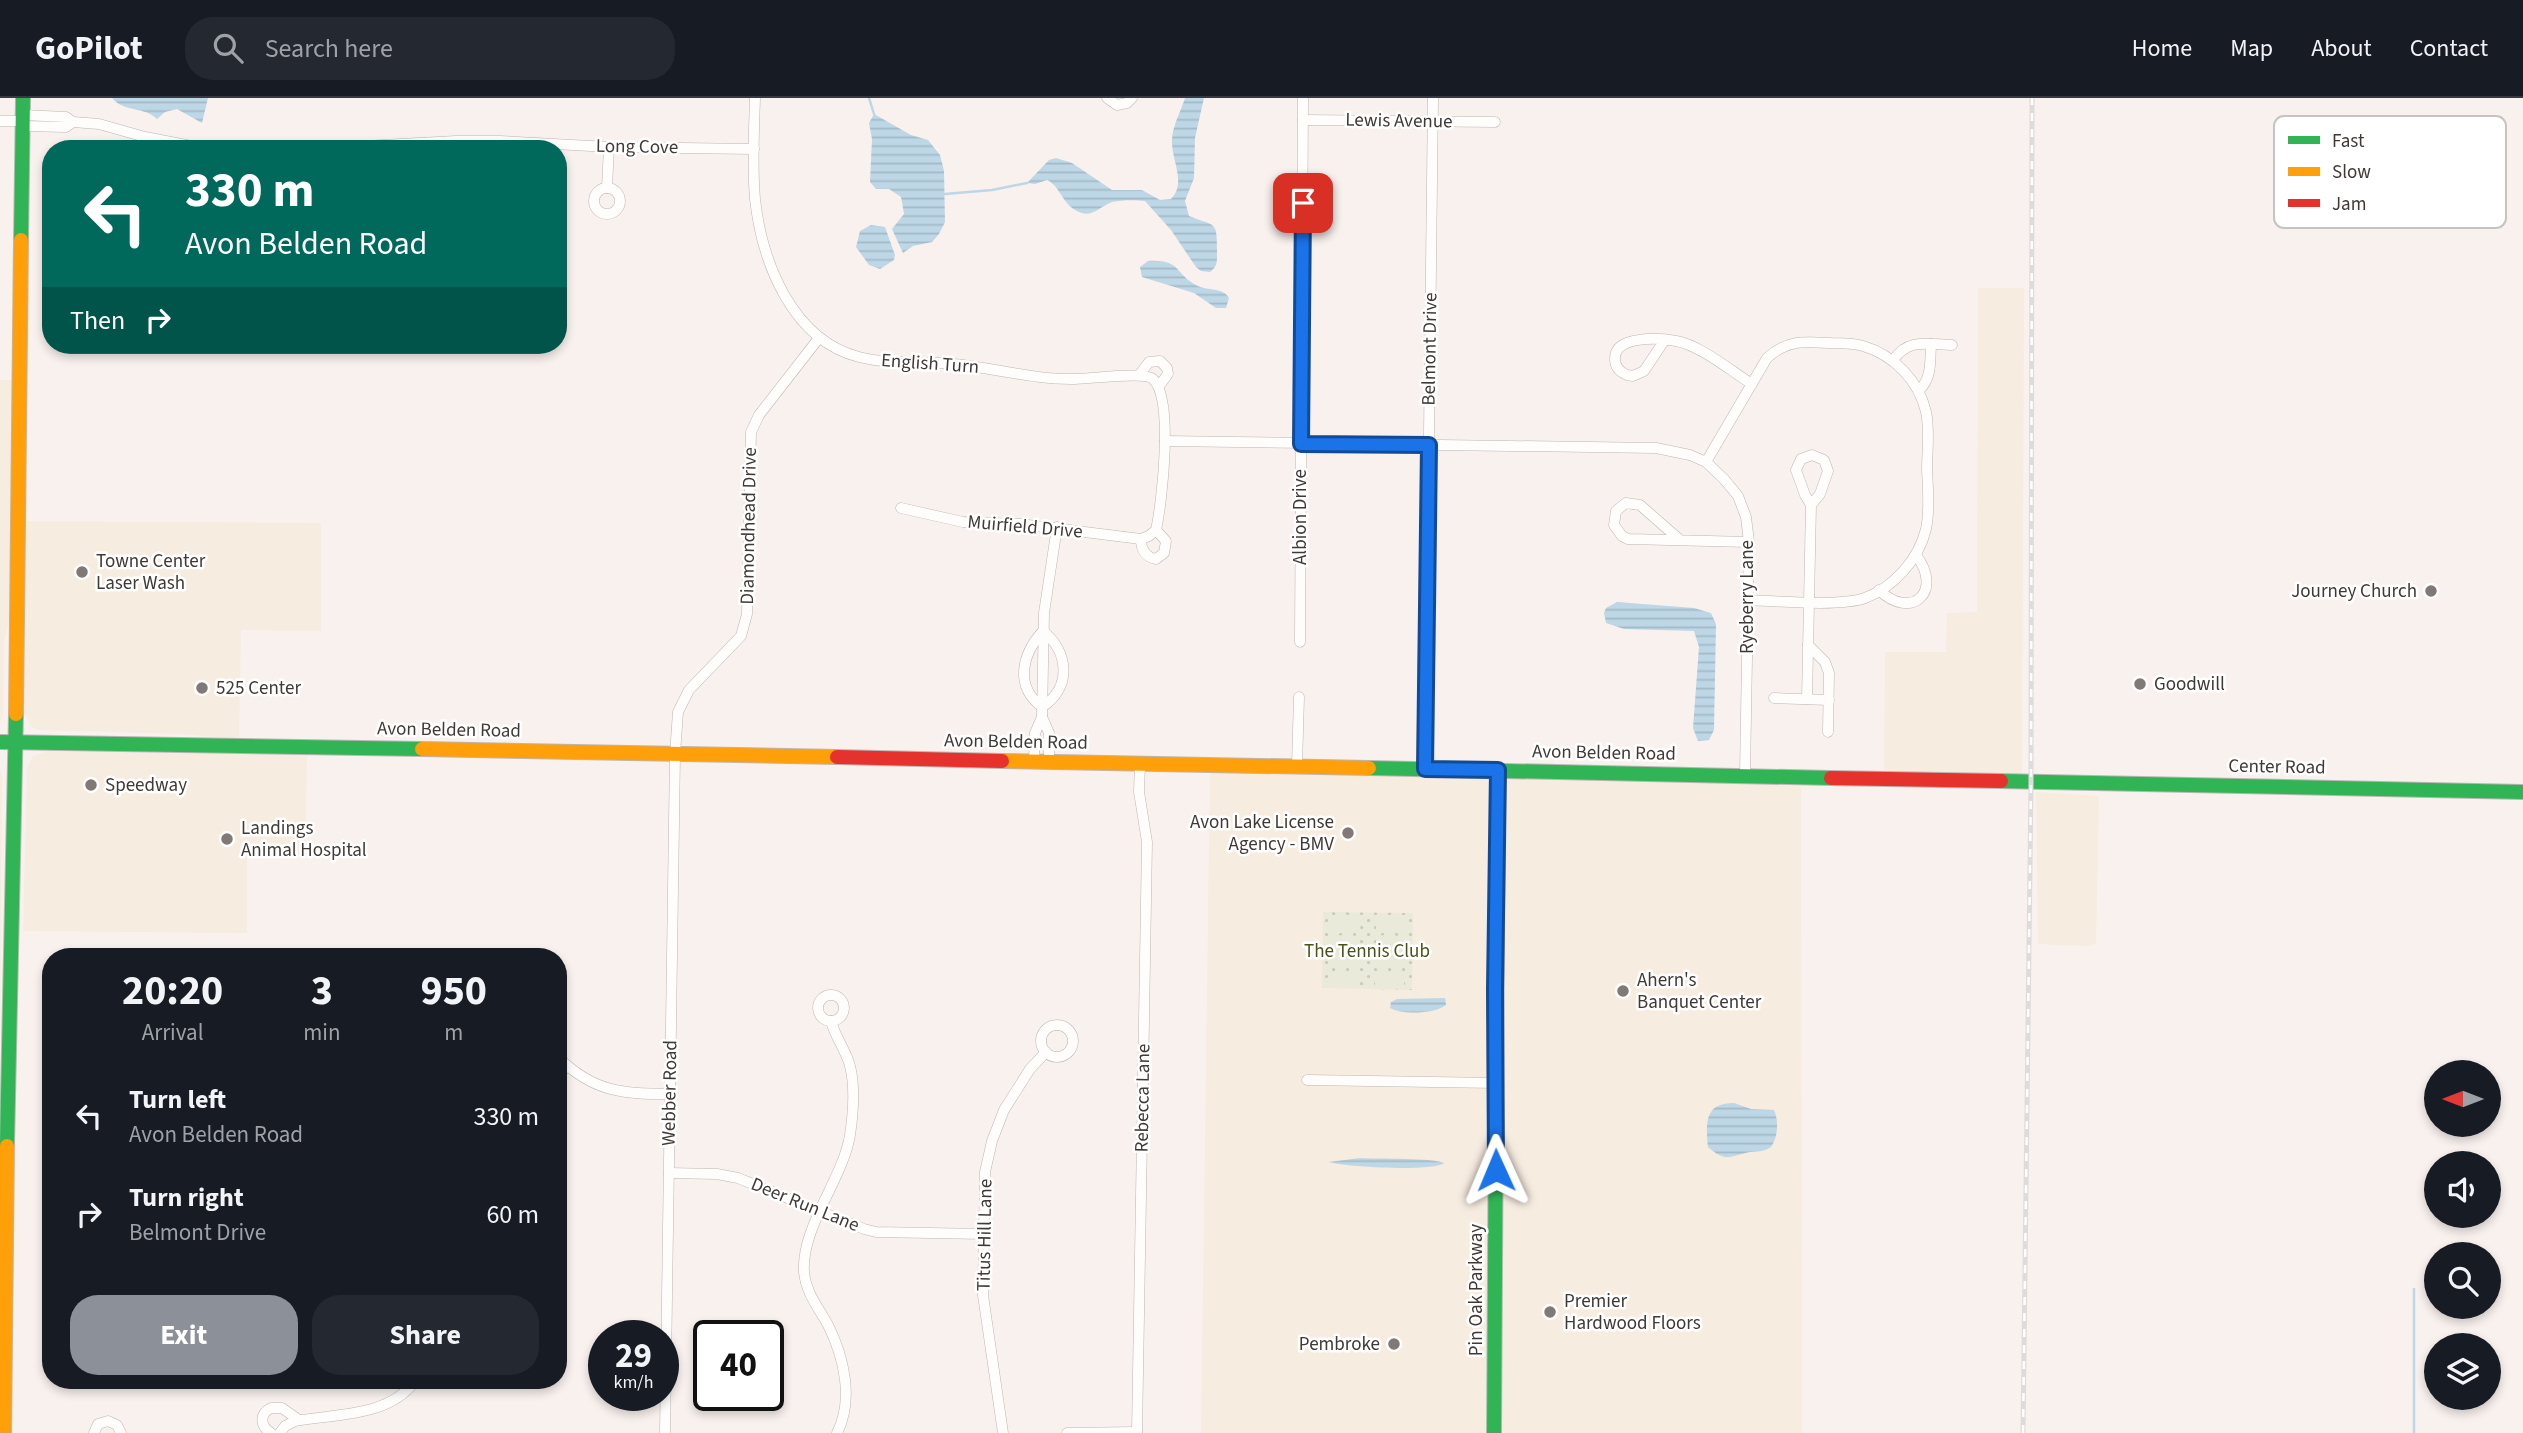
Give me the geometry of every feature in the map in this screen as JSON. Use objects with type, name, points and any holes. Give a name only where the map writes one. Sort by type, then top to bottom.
[{"type":"main road","points":[[4,1433],[8,1034],[16,742],[23,98]]},
{"type":"main road","name":"Avon Belden Road","points":[[0,743],[1745,774],[2031,783]]},
{"type":"main road","name":"Pin Oak Parkway","points":[[1494,1433],[1498,770]]},
{"type":"main road","name":"Center Road","points":[[2031,783],[2523,792]]},
{"type":"street","name":"English Turn","points":[[755,98],[755,199],[760,229],[770,261],[794,309],[819,338],[857,357],[877,361],[943,363],[1071,379],[1140,374],[1149,362],[1160,361],[1167,368],[1168,374],[1158,386]]},
{"type":"street","points":[[1107,98],[1117,105],[1127,103],[1132,98]]},
{"type":"street","name":"Albion Drive","points":[[1300,642],[1303,98]]},
{"type":"street","name":"Belmont Drive","points":[[1425,769],[1433,98]]},
{"type":"street","name":"Lewis Avenue","points":[[1303,120],[1495,122]]},
{"type":"street","points":[[0,121],[66,127],[73,122],[99,124],[160,140]]},
{"type":"street","name":"Long Cove","points":[[567,145],[754,149]]},
{"type":"street","points":[[607,188],[609,147]]},
{"type":"street","name":"Diamondhead Drive","points":[[675,754],[678,712],[689,690],[741,636],[747,614],[751,432],[759,415],[819,338]]},
{"type":"street","points":[[1664,341],[1644,371],[1639,374],[1627,375],[1618,368],[1615,356],[1620,345],[1625,342],[1664,341],[1676,341],[1697,349],[1752,384]]},
{"type":"street","points":[[1706,462],[1767,358],[1779,348],[1792,343],[1862,345],[1893,360],[1919,390],[1927,414],[1926,529],[1916,555],[1903,572],[1864,598],[1832,602],[1748,600]]},
{"type":"street","points":[[1919,390],[1929,376],[1931,344]]},
{"type":"street","points":[[1893,360],[1900,350],[1908,345],[1952,345]]},
{"type":"street","points":[[1140,374],[1150,376],[1158,386],[1165,441]]},
{"type":"street","name":"Ryeberry Lane","points":[[1165,441],[1656,448],[1690,455],[1706,462],[1738,496],[1746,517],[1749,542],[1745,774]]},
{"type":"street","name":"Muirfield Drive","points":[[901,508],[963,522],[1148,535],[1165,468],[1165,441]]},
{"type":"street","points":[[1807,699],[1811,505],[1796,470],[1801,459],[1812,454],[1824,460],[1828,471],[1819,494],[1811,505]]},
{"type":"street","points":[[1680,540],[1640,505],[1626,503],[1616,512],[1614,525],[1617,532],[1628,539],[1749,542]]},
{"type":"street","points":[[1042,761],[1035,733],[1042,712],[1044,613],[1057,527]]},
{"type":"street","points":[[1879,590],[1889,600],[1901,603],[1914,603],[1921,599],[1926,593],[1927,577],[1916,555]]},
{"type":"street","points":[[1042,712],[1061,687],[1063,668],[1056,641],[1044,631]]},
{"type":"street","points":[[1042,761],[1049,733],[1042,712],[1026,687],[1024,669],[1033,642],[1044,631]]},
{"type":"street","points":[[1808,645],[1825,662],[1829,673],[1828,732]]},
{"type":"street","points":[[1297,766],[1299,697]]},
{"type":"street","points":[[1774,698],[1829,700]]},
{"type":"street","name":"Webber Road","points":[[665,1433],[675,754]]},
{"type":"street","name":"Rebecca Lane","points":[[1137,1433],[1147,842],[1139,792],[1140,764]]},
{"type":"street","points":[[831,1021],[850,1066],[851,1124],[847,1148],[807,1245],[804,1270],[812,1299],[834,1337],[842,1364],[846,1406],[838,1433]]},
{"type":"street","name":"Titus Hill Lane","points":[[1003,1433],[984,1313],[985,1172],[995,1133],[1011,1096],[1046,1052]]},
{"type":"street","points":[[567,1066],[590,1082],[612,1091],[670,1094]]},
{"type":"street","points":[[1307,1080],[1496,1083]]},
{"type":"street","name":"Deer Run Lane","points":[[669,1173],[731,1176],[876,1232],[984,1234]]},
{"type":"street","points":[[280,1433],[288,1424],[299,1420],[380,1407],[401,1396],[408,1389]]},
{"type":"street","points":[[271,1433],[265,1429],[262,1422],[269,1408],[282,1408],[299,1420]]},
{"type":"street","points":[[94,1433],[99,1424],[108,1421],[117,1424],[121,1433]]},
{"type":"street","points":[[1067,1433],[1137,1433]]},
{"type":"shaded area","points":[[1978,288],[2024,288],[2022,777],[1884,771],[1885,652],[1946,652],[1947,613],[1977,612]]},
{"type":"shaded area","points":[[0,380],[14,380],[9,622],[4,642],[3,714],[0,723]]},
{"type":"shaded area","points":[[25,521],[321,523],[321,631],[241,630],[239,739],[180,734],[37,730],[30,725],[25,712]]},
{"type":"shaded area","points":[[48,751],[307,755],[305,855],[247,855],[247,933],[23,931],[27,769],[33,756]]},
{"type":"shaded area","points":[[0,767],[2,777],[0,1031]]},
{"type":"shaded area","points":[[1210,771],[1796,783],[1801,788],[1802,1433],[1201,1433]]},
{"type":"shaded area","points":[[2036,792],[2099,796],[2096,943],[2089,946],[2038,944]]},
{"type":"green space","name":"The Tennis Club","points":[[1323,912],[1413,913],[1412,990],[1322,988]]},
{"type":"green space","points":[[1331,917],[1361,918],[1360,931],[1331,930]]},
{"type":"green space","points":[[1376,917],[1406,918],[1405,932],[1376,931]]},
{"type":"green space","points":[[1331,935],[1360,936],[1360,949],[1330,948]]},
{"type":"green space","points":[[1376,935],[1405,936],[1405,950],[1376,949]]},
{"type":"green space","points":[[1330,953],[1360,954],[1359,967],[1330,967]]},
{"type":"green space","points":[[1375,953],[1405,954],[1404,968],[1375,967]]},
{"type":"green space","points":[[1330,971],[1359,972],[1359,985],[1330,985]]},
{"type":"green space","points":[[1375,971],[1404,972],[1404,986],[1375,985]]},
{"type":"water","points":[[112,98],[208,98],[202,123],[177,109],[165,112],[157,119],[146,112],[123,106]]},
{"type":"water","points":[[1185,98],[1204,98],[1195,138],[1194,178],[1185,201],[1189,216],[1210,224],[1215,229],[1217,260],[1210,272],[1196,267],[1171,230],[1145,201],[1112,202],[1086,214],[1070,206],[1056,187],[1047,180],[1035,184],[1027,183],[1049,160],[1056,158],[1072,163],[1112,190],[1142,190],[1160,200],[1171,199],[1178,186],[1172,135]]},
{"type":"water","points":[[874,114],[911,135],[928,140],[940,155],[944,171],[945,222],[939,234],[932,242],[913,246],[903,253],[892,229],[904,214],[901,197],[889,189],[876,189],[870,182],[872,139],[869,123]]},
{"type":"water","points":[[871,225],[885,227],[895,255],[894,260],[880,269],[869,265],[856,247],[860,231]]},
{"type":"water","points":[[1148,261],[1173,265],[1190,282],[1202,288],[1223,292],[1229,298],[1226,308],[1216,308],[1194,293],[1142,277],[1140,267]]},
{"type":"water","points":[[1617,602],[1694,608],[1711,613],[1716,624],[1714,730],[1709,740],[1698,741],[1693,728],[1699,647],[1694,631],[1624,629],[1606,623],[1606,608]]},
{"type":"water","points":[[1445,998],[1446,1005],[1427,1012],[1402,1012],[1390,1008],[1391,1002],[1397,999]]},
{"type":"water","points":[[1734,1103],[1751,1109],[1774,1110],[1777,1129],[1771,1147],[1764,1151],[1724,1157],[1708,1147],[1709,1116],[1717,1106]]},
{"type":"water","points":[[1360,1158],[1418,1159],[1444,1163],[1407,1168],[1329,1162]]},
{"type":"waterway","points":[[869,98],[874,114]]},
{"type":"waterway","points":[[945,194],[992,190],[1027,183]]},
{"type":"waterway","points":[[2414,1289],[2414,1433]]},
{"type":"railway","points":[[2023,1433],[2031,783],[2032,98]]},
{"type":"traffic: fast","points":[[21,240],[23,98]]},
{"type":"traffic: fast","points":[[7,1146],[16,714]]},
{"type":"traffic: fast","points":[[0,742],[422,749]]},
{"type":"traffic: fast","points":[[1369,768],[1831,778]]},
{"type":"traffic: fast","points":[[1494,1433],[1498,770]]},
{"type":"traffic: fast","points":[[2001,781],[2523,792]]},
{"type":"traffic: slow","points":[[16,714],[21,240]]},
{"type":"traffic: slow","points":[[422,749],[837,757]]},
{"type":"traffic: slow","points":[[1002,761],[1369,768]]},
{"type":"traffic: slow","points":[[4,1433],[7,1146]]},
{"type":"traffic: jam","points":[[837,757],[1002,761]]},
{"type":"traffic: jam","points":[[1831,778],[2001,781]]},
{"type":"place","name":"Towne Center Laser Wash","points":[[82,572]]},
{"type":"place","name":"Journey Church","points":[[2431,591]]},
{"type":"place","name":"Goodwill","points":[[2140,684]]},
{"type":"place","name":"525 Center","points":[[202,688]]},
{"type":"place","name":"Speedway","points":[[91,785]]},
{"type":"place","name":"Avon Lake License Agency - BMV","points":[[1348,833]]},
{"type":"place","name":"Landings Animal Hospital","points":[[227,839]]},
{"type":"place","name":"Ahern's Banquet Center","points":[[1623,991]]},
{"type":"place","name":"Premier Hardwood Floors","points":[[1550,1312]]},
{"type":"place","name":"Pembroke","points":[[1394,1344]]},
{"type":"route","points":[[1303,203],[1301,444],[1429,445],[1425,769],[1498,770],[1496,1170]]}]
